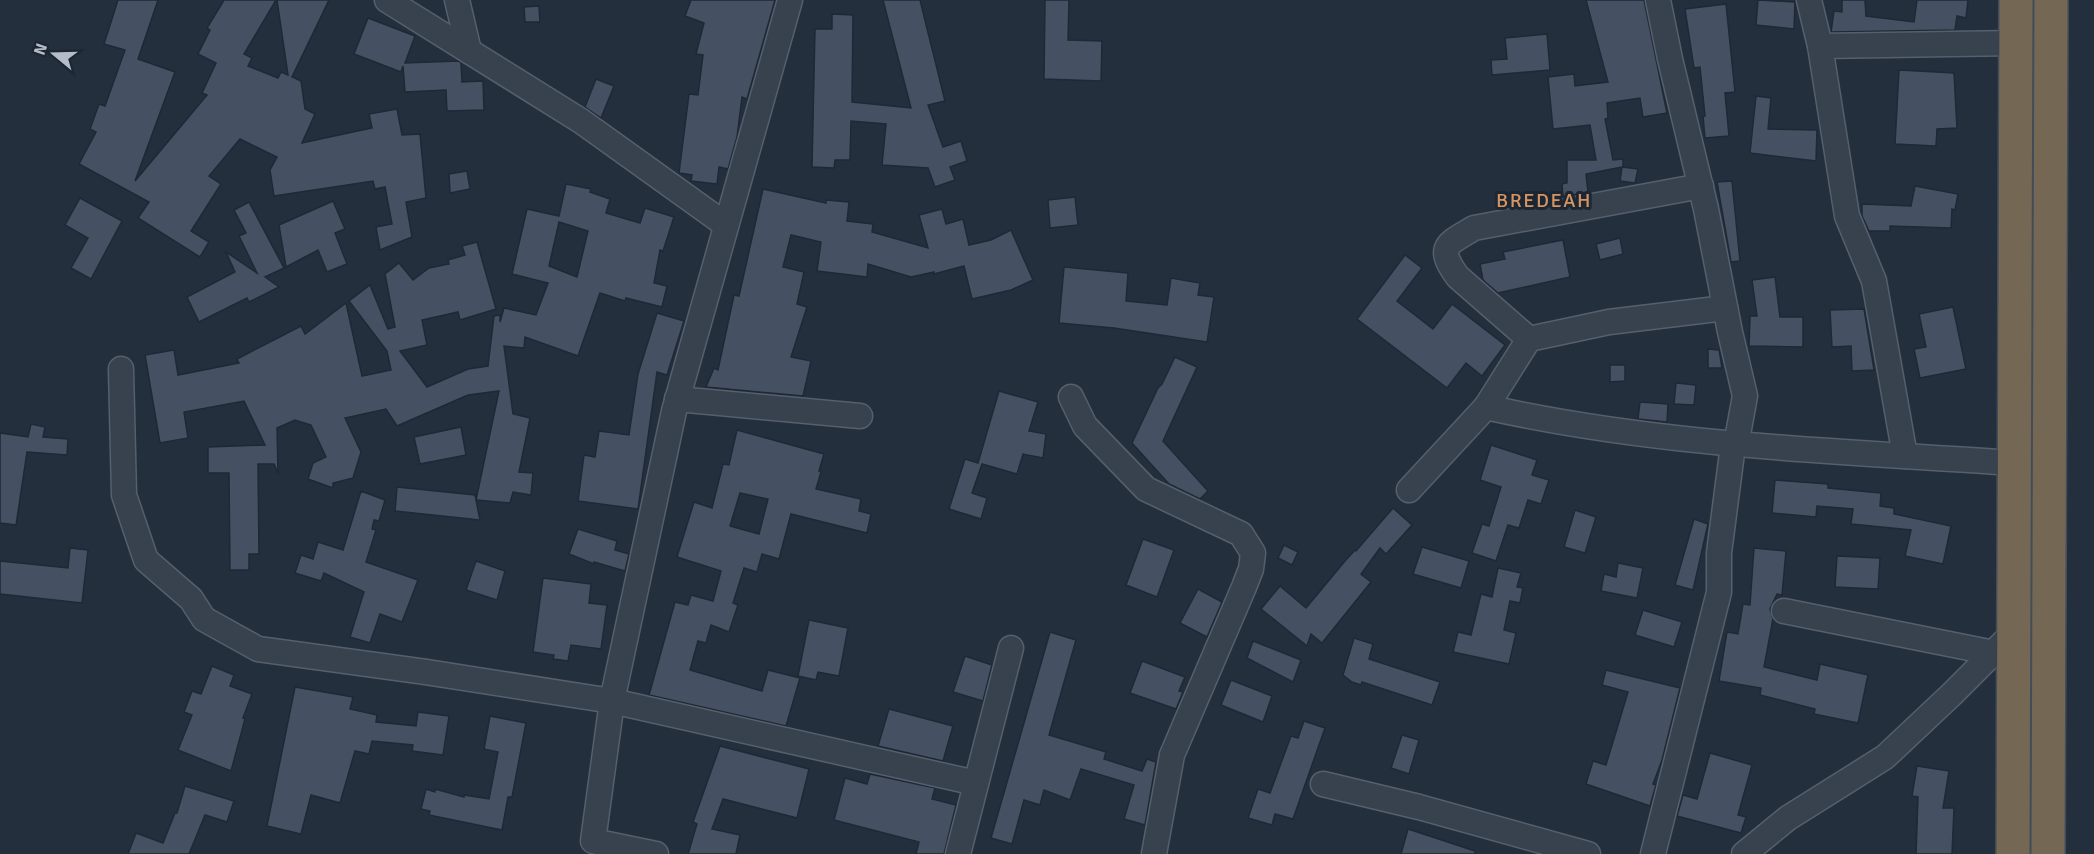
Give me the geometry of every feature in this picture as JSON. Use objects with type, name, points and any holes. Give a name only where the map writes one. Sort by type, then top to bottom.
[{"type":"highway","points":[[2013,854],[2004,643],[2014,463],[2016,0]]},
{"type":"highway","points":[[2048,854],[2051,0]]},
{"type":"street","points":[[387,0],[581,121],[726,225]]},
{"type":"street","points":[[457,0],[469,51]]},
{"type":"street","points":[[656,854],[593,841],[612,701],[677,399],[790,0]]},
{"type":"street","points":[[1653,854],[1719,592],[1719,554],[1734,445],[1745,396],[1701,186],[1658,0]]},
{"type":"street","points":[[1809,0],[1820,46],[1847,216],[1874,281],[1905,456]]},
{"type":"street","points":[[1820,46],[2016,43]]},
{"type":"street","points":[[1529,339],[1458,277],[1450,267],[1445,250],[1447,244],[1474,228],[1701,186]]},
{"type":"street","points":[[1409,490],[1486,407],[1529,339],[1609,322],[1725,308]]},
{"type":"street","points":[[121,369],[124,495],[146,560],[191,599],[204,619],[258,649],[612,701],[976,783]]},
{"type":"street","points":[[1071,397],[1085,426],[1146,489],[1240,534],[1253,553],[1251,568],[1244,587],[1172,755],[1154,854]]},
{"type":"street","points":[[677,399],[860,416]]},
{"type":"street","points":[[1486,407],[1542,420],[1734,445],[2014,463]]},
{"type":"street","points":[[1784,611],[2004,643]]},
{"type":"street","points":[[1744,854],[1788,818],[1885,757],[2004,643]]},
{"type":"street","points":[[958,854],[1011,648]]},
{"type":"street","points":[[1323,784],[1419,807],[1588,854]]},
{"type":"building","points":[[118,0],[158,0],[138,59],[175,72],[135,181],[207,95],[202,93],[216,63],[198,54],[210,30],[207,28],[224,0],[276,0],[244,54],[252,58],[248,66],[278,78],[281,72],[288,75],[277,0],[329,0],[292,77],[301,81],[305,109],[315,114],[302,143],[372,128],[369,114],[397,109],[402,135],[420,134],[426,198],[406,202],[412,237],[380,250],[376,227],[392,224],[385,187],[375,189],[373,181],[274,196],[270,170],[277,157],[240,139],[209,176],[221,184],[191,231],[209,242],[200,257],[138,218],[149,202],[79,164],[96,132],[90,129],[99,104],[105,106],[125,50],[104,44]]},
{"type":"building","points":[[691,0],[775,0],[747,99],[742,97],[737,137],[728,169],[719,167],[717,184],[691,181],[692,175],[679,173],[689,94],[698,95],[703,55],[696,54],[704,23],[685,16]]},
{"type":"building","points":[[883,0],[920,0],[945,101],[928,105],[943,147],[961,141],[967,161],[950,167],[955,180],[935,187],[928,168],[882,165],[886,124],[851,121],[850,160],[835,160],[834,168],[812,167],[815,29],[832,29],[832,14],[853,15],[852,102],[911,108]]},
{"type":"building","points":[[1045,0],[1069,0],[1068,40],[1102,41],[1101,81],[1044,79]]},
{"type":"building","points":[[1586,0],[1644,0],[1667,113],[1643,117],[1640,98],[1607,103],[1608,118],[1605,119],[1613,160],[1623,159],[1623,167],[1638,169],[1635,183],[1620,181],[1622,167],[1586,174],[1588,192],[1563,197],[1562,184],[1567,183],[1567,160],[1596,160],[1590,125],[1553,129],[1548,77],[1574,74],[1575,86],[1608,82]]},
{"type":"building","points":[[1758,0],[1795,2],[1794,29],[1756,25]]},
{"type":"building","points":[[1842,0],[1865,0],[1866,16],[1914,22],[1917,0],[1968,0],[1966,18],[1957,16],[1955,30],[1831,32],[1834,11],[1842,12]]},
{"type":"building","points":[[1726,4],[1735,92],[1725,93],[1729,136],[1705,138],[1700,67],[1694,68],[1685,9]]},
{"type":"building","points":[[539,6],[540,22],[525,22],[524,7]]},
{"type":"building","points":[[368,18],[415,36],[405,63],[459,61],[462,82],[483,81],[484,110],[447,111],[446,90],[405,92],[403,66],[401,72],[354,54]]},
{"type":"building","points":[[1547,34],[1550,70],[1492,75],[1491,60],[1507,59],[1505,38]]},
{"type":"building","points":[[1899,70],[1954,73],[1957,128],[1937,129],[1936,146],[1895,144]]},
{"type":"building","points":[[596,79],[614,86],[601,118],[585,107]]},
{"type":"building","points":[[1756,96],[1771,98],[1768,129],[1817,130],[1816,161],[1750,153]]},
{"type":"building","points":[[467,171],[470,189],[450,193],[449,174]]},
{"type":"building","points":[[1732,181],[1740,261],[1731,262],[1717,182]]},
{"type":"building","points":[[566,184],[591,189],[590,192],[610,199],[606,213],[640,223],[645,208],[674,217],[663,251],[660,250],[654,283],[667,286],[662,307],[626,298],[625,301],[600,293],[578,356],[525,337],[524,348],[504,346],[513,414],[530,418],[519,472],[533,473],[531,495],[513,492],[510,503],[476,500],[499,391],[468,395],[397,426],[386,409],[345,418],[361,452],[353,478],[333,483],[333,488],[308,479],[313,463],[326,457],[311,425],[295,420],[277,428],[278,473],[274,464],[258,464],[259,554],[249,554],[249,570],[230,570],[229,473],[208,473],[208,447],[265,445],[244,401],[184,412],[188,438],[160,443],[145,355],[174,350],[178,375],[239,363],[237,359],[301,326],[305,334],[346,303],[362,376],[391,370],[387,351],[349,301],[370,285],[388,329],[395,327],[385,274],[399,263],[413,280],[429,268],[449,264],[448,260],[465,255],[462,246],[477,242],[496,309],[460,320],[458,312],[422,320],[427,345],[400,351],[427,387],[468,369],[488,366],[494,316],[500,315],[500,322],[504,308],[536,315],[548,283],[512,274],[527,209],[559,216]],"holes":[[[559,222],[588,231],[577,277],[549,266]]]},
{"type":"building","points":[[1915,186],[1958,194],[1955,210],[1952,209],[1951,228],[1890,226],[1890,231],[1869,231],[1862,216],[1862,204],[1911,206]]},
{"type":"building","points":[[763,189],[826,203],[826,200],[849,202],[847,221],[873,224],[872,232],[928,248],[919,215],[942,209],[946,224],[963,219],[969,245],[991,240],[1011,230],[1033,280],[1011,290],[972,299],[964,266],[911,277],[868,264],[867,277],[817,271],[821,242],[791,235],[783,267],[804,272],[797,304],[807,307],[791,357],[811,361],[803,396],[706,387],[714,368],[718,370],[734,295],[739,296]]},
{"type":"building","points":[[1075,197],[1078,225],[1050,228],[1048,200]]},
{"type":"building","points":[[80,198],[122,221],[91,279],[71,268],[88,238],[65,225]]},
{"type":"building","points":[[333,201],[345,229],[335,233],[347,264],[327,272],[318,250],[286,267],[279,225]]},
{"type":"building","points":[[249,202],[284,268],[265,277],[279,287],[249,302],[247,298],[199,322],[187,297],[235,272],[226,252],[257,273],[239,236],[246,233],[234,210]]},
{"type":"building","points":[[1620,238],[1623,254],[1600,260],[1596,244]]},
{"type":"building","points":[[1563,240],[1570,277],[1498,293],[1483,280],[1480,264],[1505,259],[1503,252]]},
{"type":"building","points":[[1405,255],[1422,268],[1397,301],[1433,329],[1452,304],[1505,345],[1482,376],[1466,363],[1447,388],[1357,319]]},
{"type":"building","points":[[1064,267],[1128,273],[1126,301],[1167,305],[1171,278],[1200,283],[1198,295],[1214,297],[1207,342],[1114,328],[1059,323]]},
{"type":"building","points":[[1775,277],[1780,317],[1803,317],[1803,347],[1749,346],[1750,316],[1757,316],[1752,280]]},
{"type":"building","points":[[1953,307],[1966,369],[1920,378],[1914,349],[1926,347],[1919,314]]},
{"type":"building","points":[[1864,309],[1874,370],[1852,371],[1851,346],[1832,347],[1830,310]]},
{"type":"building","points":[[657,313],[684,321],[667,375],[657,372],[638,509],[578,501],[584,455],[595,457],[599,431],[629,435],[638,374]]},
{"type":"building","points":[[1708,349],[1719,350],[1722,368],[1708,368]]},
{"type":"building","points":[[1175,357],[1197,367],[1163,441],[1208,491],[1200,499],[1169,484],[1132,443]]},
{"type":"building","points":[[1610,365],[1625,365],[1625,381],[1610,382]]},
{"type":"building","points":[[1676,383],[1696,385],[1694,405],[1674,404]]},
{"type":"building","points":[[999,391],[1038,402],[1029,431],[1046,434],[1043,458],[1023,454],[1017,474],[982,464],[972,493],[987,498],[981,519],[949,509],[965,459],[978,463]]},
{"type":"building","points":[[1640,402],[1668,404],[1667,422],[1638,419]]},
{"type":"building","points":[[31,424],[45,427],[43,437],[68,439],[67,455],[27,452],[16,525],[0,523],[0,433],[28,437]]},
{"type":"building","points":[[461,427],[466,455],[420,464],[414,437]]},
{"type":"building","points":[[737,430],[824,454],[816,489],[861,499],[859,511],[871,514],[867,533],[791,514],[779,559],[762,554],[757,572],[744,568],[733,603],[738,605],[729,632],[711,625],[706,643],[698,641],[690,670],[762,691],[768,670],[800,678],[786,726],[649,695],[675,602],[688,605],[691,595],[713,601],[721,571],[677,557],[694,502],[712,508],[723,464],[729,465]],"holes":[[[740,493],[768,499],[759,534],[730,526]]]},
{"type":"building","points":[[1491,445],[1537,460],[1532,475],[1549,480],[1541,504],[1528,500],[1519,528],[1508,525],[1496,561],[1472,553],[1482,524],[1489,526],[1501,487],[1480,480]]},
{"type":"building","points":[[1775,480],[1828,484],[1828,488],[1881,493],[1880,506],[1894,508],[1894,514],[1951,526],[1943,564],[1905,556],[1911,530],[1851,524],[1853,509],[1817,506],[1816,517],[1772,513]]},
{"type":"building","points":[[397,487],[475,495],[480,520],[395,511]]},
{"type":"building","points":[[361,491],[385,500],[379,521],[374,520],[372,529],[376,530],[366,562],[418,580],[402,622],[380,614],[370,643],[350,637],[364,592],[324,573],[321,581],[295,573],[301,555],[313,559],[318,542],[343,550]]},
{"type":"building","points":[[1393,508],[1412,525],[1386,554],[1380,548],[1361,574],[1371,582],[1322,643],[1311,634],[1307,646],[1261,609],[1280,586],[1306,608]]},
{"type":"building","points":[[1575,510],[1596,517],[1585,553],[1564,547]]},
{"type":"building","points":[[1694,519],[1708,524],[1693,590],[1675,585]]},
{"type":"building","points":[[578,529],[617,541],[615,550],[629,554],[625,571],[594,562],[594,564],[569,554]]},
{"type":"building","points":[[1143,539],[1174,550],[1157,597],[1126,585]]},
{"type":"building","points":[[1284,545],[1298,552],[1292,565],[1278,558]]},
{"type":"building","points":[[1422,547],[1469,561],[1461,588],[1413,574]]},
{"type":"building","points":[[70,548],[88,550],[82,603],[0,594],[0,561],[68,568]]},
{"type":"building","points":[[1754,548],[1786,551],[1782,595],[1777,594],[1770,609],[1773,619],[1764,667],[1817,680],[1820,664],[1868,675],[1858,723],[1814,714],[1815,709],[1760,695],[1761,688],[1719,681],[1727,632],[1738,634],[1743,604],[1750,605]]},
{"type":"building","points":[[1837,556],[1880,558],[1878,589],[1835,587]]},
{"type":"building","points":[[476,561],[505,571],[497,600],[466,590]]},
{"type":"building","points":[[1618,563],[1643,568],[1637,598],[1601,591],[1604,574],[1616,577]]},
{"type":"building","points":[[1498,568],[1521,573],[1517,587],[1523,588],[1520,603],[1510,601],[1504,630],[1516,633],[1509,664],[1453,652],[1458,632],[1471,635],[1481,594],[1492,597]]},
{"type":"building","points":[[543,578],[591,584],[589,603],[607,605],[601,649],[571,645],[568,661],[553,659],[554,655],[533,652]]},
{"type":"building","points":[[1198,589],[1222,602],[1207,637],[1180,623]]},
{"type":"building","points":[[1643,610],[1682,622],[1674,647],[1635,635]]},
{"type":"building","points":[[809,620],[848,628],[839,676],[818,672],[816,680],[798,676]]},
{"type":"building","points":[[1050,632],[1076,640],[1049,735],[1106,752],[1104,759],[1142,771],[1147,759],[1156,762],[1145,825],[1124,819],[1134,785],[1081,769],[1070,800],[1044,790],[1040,805],[1024,800],[1012,844],[991,838]]},
{"type":"building","points":[[1354,638],[1373,644],[1369,659],[1440,682],[1432,705],[1362,682],[1361,685],[1352,682],[1343,675]]},
{"type":"building","points":[[1253,641],[1301,660],[1293,682],[1247,658]]},
{"type":"building","points":[[965,656],[992,665],[983,701],[953,692]]},
{"type":"building","points":[[1142,661],[1185,677],[1179,691],[1183,692],[1176,709],[1130,693]]},
{"type":"building","points":[[212,666],[234,675],[230,686],[252,694],[243,718],[245,719],[231,771],[178,750],[192,715],[184,712],[192,691],[201,694]]},
{"type":"building","points":[[1606,670],[1680,688],[1662,760],[1653,784],[1656,785],[1650,806],[1586,784],[1593,761],[1606,765],[1628,692],[1602,685]]},
{"type":"building","points":[[1231,680],[1272,696],[1263,722],[1221,705]]},
{"type":"building","points":[[295,687],[353,697],[350,709],[377,715],[376,722],[416,726],[418,712],[449,716],[443,755],[412,751],[413,745],[372,741],[369,754],[355,751],[340,803],[311,795],[301,834],[267,826]]},
{"type":"building","points":[[889,709],[953,726],[943,761],[878,746]]},
{"type":"building","points":[[490,716],[526,723],[512,797],[508,797],[502,830],[429,815],[430,811],[421,809],[426,789],[435,792],[435,789],[464,797],[464,795],[489,799],[498,752],[484,749]]},
{"type":"building","points":[[1304,721],[1325,728],[1293,819],[1275,814],[1272,825],[1248,818],[1258,789],[1270,793],[1291,736],[1298,738]]},
{"type":"building","points":[[1402,735],[1419,740],[1409,774],[1391,768]]},
{"type":"building","points":[[720,746],[809,769],[797,818],[723,799],[712,829],[740,835],[736,854],[688,854],[697,824],[693,822]]},
{"type":"building","points":[[1710,753],[1752,765],[1738,815],[1746,817],[1741,833],[1677,816],[1683,795],[1697,799]]},
{"type":"building","points":[[1917,766],[1949,771],[1943,808],[1954,808],[1952,854],[1916,854],[1918,797],[1912,796]]},
{"type":"building","points":[[870,774],[935,788],[932,799],[956,805],[944,854],[916,854],[919,842],[834,820],[845,778],[867,784]]},
{"type":"building","points":[[185,786],[234,801],[227,822],[205,815],[189,854],[128,854],[136,833],[163,843],[175,813],[177,813]]},
{"type":"building","points":[[1408,829],[1475,851],[1475,854],[1401,854]]},
{"type":"district","name":"BREDEAH","points":[[1544,200]]}]
